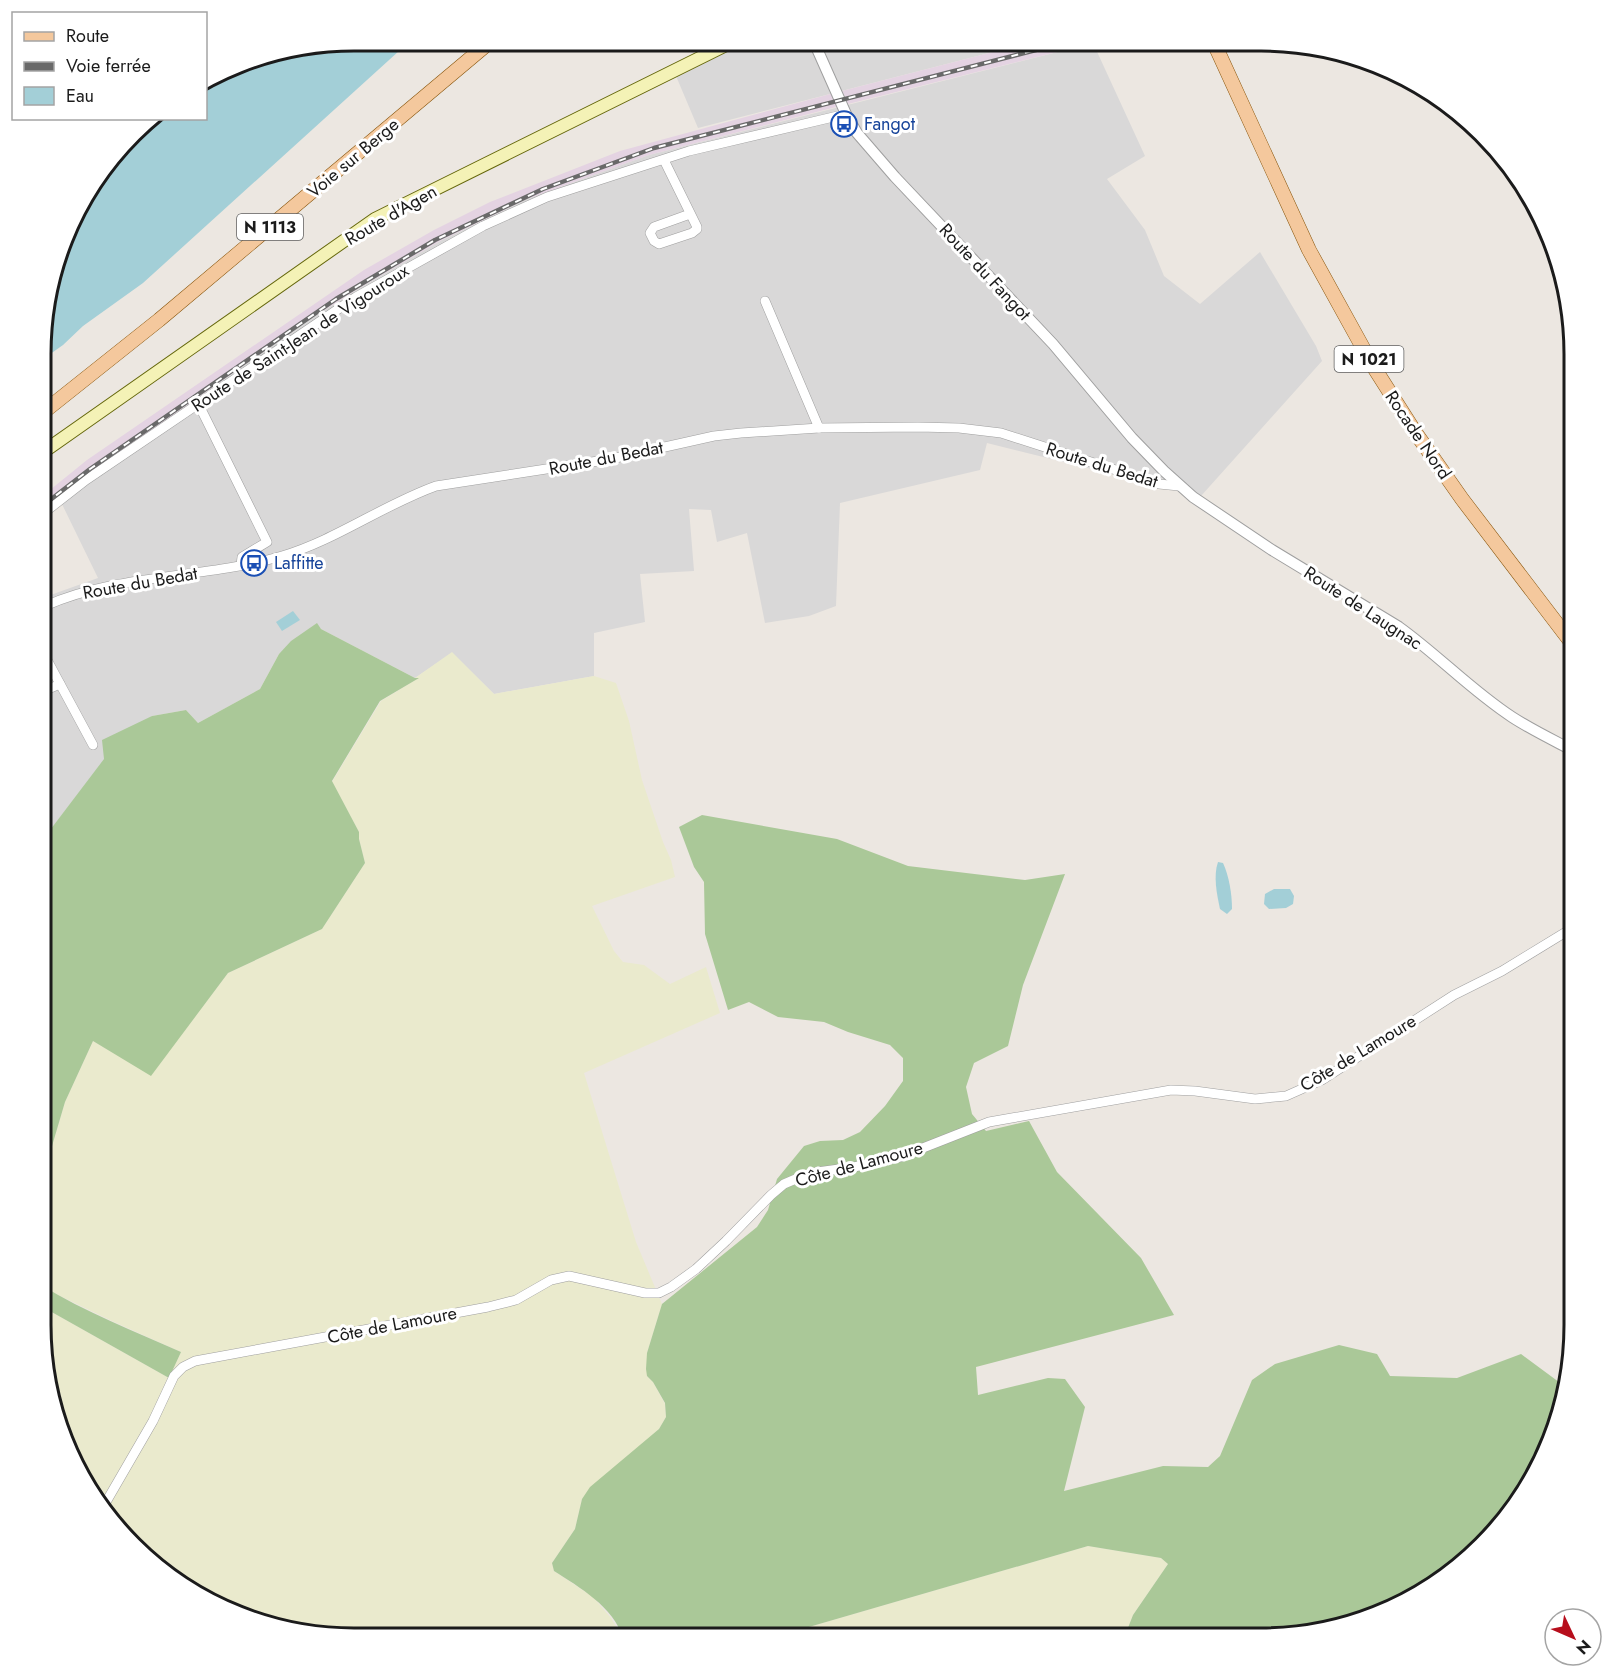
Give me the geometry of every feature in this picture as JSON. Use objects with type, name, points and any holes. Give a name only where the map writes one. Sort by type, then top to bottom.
[{"type":"main road","name":"Voie sur Berge","points":[[51,406],[168,312],[479,51]]},
{"type":"main road","name":"Route d'Agen","points":[[51,446],[375,219],[714,51]]},
{"type":"main road","name":"Rocade Nord","points":[[1218,51],[1309,250],[1373,366],[1462,499],[1564,633]]},
{"type":"street","name":"Route du Fangot","points":[[818,51],[857,133],[895,177],[1053,344],[1132,438],[1179,486]]},
{"type":"street","name":"Route de Saint-Jean de Vigouroux","points":[[51,507],[86,480],[356,297],[483,226],[547,197],[715,144],[846,114]]},
{"type":"street","points":[[664,160],[697,227],[695,231],[659,244],[654,241],[650,233],[654,227],[690,214]]},
{"type":"street","points":[[765,301],[819,428]]},
{"type":"street","points":[[198,403],[267,542],[242,557],[241,565]]},
{"type":"street","name":"Route du Bedat","points":[[51,604],[87,591],[241,565],[284,555],[316,543],[409,496],[436,486],[611,459],[714,436],[741,433],[819,428],[918,427],[959,428],[1001,433],[1159,484],[1179,486]]},
{"type":"street","name":"Route de Laugnac","points":[[1179,486],[1272,550],[1399,627],[1480,694],[1513,718],[1564,746]]},
{"type":"street","points":[[51,667],[93,745]]},
{"type":"street","points":[[51,688],[60,684]]},
{"type":"street","name":"Côte de Lamoure","points":[[107,1501],[153,1421],[174,1376],[183,1367],[198,1360],[495,1305],[516,1300],[550,1280],[569,1276],[578,1276],[645,1293],[659,1293],[696,1269],[771,1195],[791,1181],[817,1172],[900,1157],[989,1122],[1036,1112],[1171,1090],[1255,1099],[1286,1096],[1322,1080],[1454,995],[1502,971],[1564,933]]},
{"type":"shaded area","points":[[729,51],[997,51],[698,128],[676,76]]},
{"type":"shaded area","points":[[997,51],[1061,51],[848,104],[842,91]]},
{"type":"shaded area","points":[[1061,51],[1097,51],[1145,156],[1107,179],[1145,230],[1164,276],[1200,304],[1260,252],[1316,346],[1322,361],[1201,496],[987,443],[980,470],[840,503],[836,606],[809,616],[765,623],[747,533],[717,542],[711,510],[689,509],[694,571],[640,574],[645,622],[594,633],[594,676],[494,694],[452,653],[415,678],[321,629],[316,624],[279,654],[260,689],[198,723],[186,710],[152,716],[105,759],[51,829],[51,595],[98,578],[59,498],[103,464],[304,323],[440,241],[527,199],[649,155]]},
{"type":"shaded area","points":[[834,93],[840,106],[649,155],[527,199],[440,241],[304,323],[103,464],[51,505],[51,489],[87,460],[364,270],[434,230],[490,202],[620,151]]},
{"type":"green space","points":[[317,623],[321,629],[419,678],[380,701],[332,781],[359,832],[365,863],[322,929],[228,973],[151,1076],[93,1041],[65,1102],[51,1149],[51,829],[104,759],[102,740],[152,716],[186,710],[198,723],[260,689],[279,654],[291,641]]},
{"type":"green space","points":[[452,652],[494,694],[594,676],[616,683],[629,721],[642,780],[675,877],[592,906],[614,951],[623,962],[644,965],[670,984],[706,967],[720,1013],[584,1073],[636,1242],[662,1304],[647,1353],[647,1376],[653,1382],[665,1404],[666,1417],[659,1429],[582,1499],[575,1529],[552,1563],[554,1571],[593,1597],[617,1628],[334,1627],[275,1618],[238,1605],[185,1577],[154,1553],[126,1525],[102,1494],[82,1459],[61,1404],[54,1365],[51,1312],[169,1378],[181,1352],[51,1291],[51,1149],[65,1102],[93,1041],[151,1075],[228,973],[322,929],[365,863],[359,832],[332,782],[381,701],[417,679],[415,678]]},
{"type":"green space","points":[[702,815],[837,839],[908,866],[1025,880],[1065,874],[1023,985],[1008,1046],[974,1063],[966,1087],[972,1114],[986,1131],[1029,1121],[1057,1172],[1141,1258],[1174,1315],[976,1367],[978,1395],[1048,1378],[1065,1379],[1085,1407],[1064,1491],[1163,1466],[1208,1467],[1220,1456],[1252,1380],[1275,1364],[1339,1345],[1377,1354],[1390,1376],[1457,1378],[1521,1354],[1558,1382],[1558,1384],[1548,1423],[1533,1459],[1513,1494],[1489,1525],[1446,1565],[1395,1597],[1340,1618],[1301,1625],[1261,1628],[1128,1628],[1133,1615],[1168,1564],[1161,1558],[1088,1546],[805,1628],[618,1628],[604,1607],[554,1571],[552,1563],[575,1529],[582,1499],[590,1487],[659,1429],[666,1417],[665,1403],[647,1376],[646,1369],[647,1353],[662,1304],[757,1227],[768,1210],[777,1179],[804,1146],[820,1141],[843,1140],[860,1132],[885,1106],[903,1081],[903,1058],[890,1045],[824,1022],[778,1017],[749,1002],[728,1010],[705,934],[704,882],[694,867],[679,827]]},
{"type":"green space","points":[[51,1291],[92,1313],[181,1352],[169,1378],[51,1312]]},
{"type":"green space","points":[[1088,1546],[1161,1558],[1168,1564],[1133,1615],[1128,1628],[805,1628]]},
{"type":"water","points":[[399,51],[143,283],[83,326],[51,353],[57,295],[61,275],[74,238],[102,185],[126,154],[154,126],[162,120],[207,120],[207,89],[238,74],[275,61],[334,52]]},
{"type":"water","points":[[293,611],[300,620],[282,631],[276,622]]},
{"type":"water","points":[[1218,862],[1223,863],[1230,885],[1232,909],[1227,914],[1220,909],[1218,898],[1216,879]]},
{"type":"water","points":[[1274,889],[1290,889],[1294,896],[1293,904],[1286,908],[1269,909],[1264,904],[1265,894]]},
{"type":"railway","points":[[51,499],[90,469],[336,299],[435,240],[543,189],[654,148],[1032,51]]},
{"type":"place","name":"Fangot","points":[[844,124]]},
{"type":"place","name":"Laffitte","points":[[254,563]]}]
